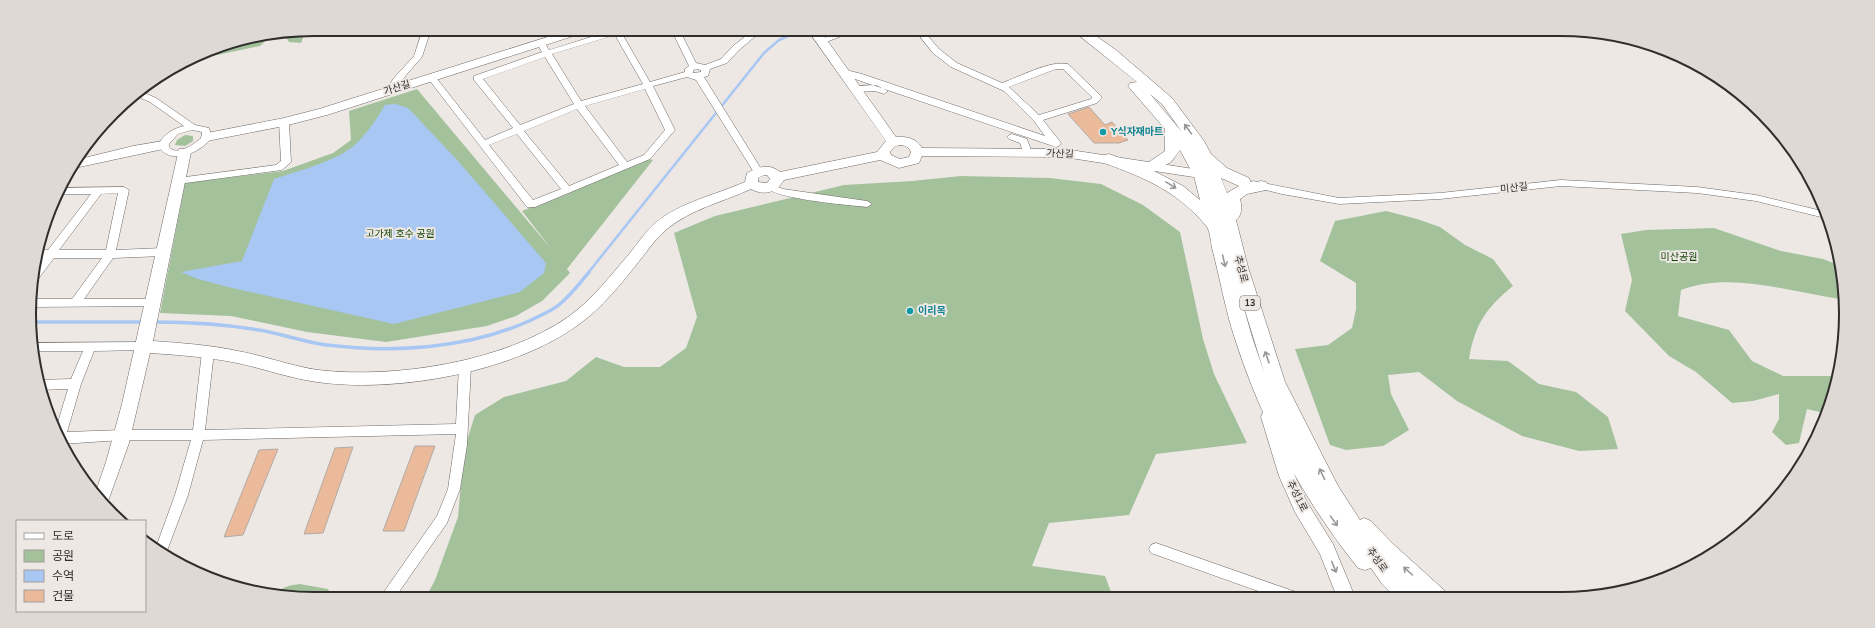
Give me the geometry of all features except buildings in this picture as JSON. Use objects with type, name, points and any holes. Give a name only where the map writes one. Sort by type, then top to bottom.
[{"type":"main road","name":"추성로","points":[[1075,36],[1106,58],[1157,108],[1194,160],[1206,174]]},
{"type":"main road","name":"추성로","points":[[1088,36],[1111,53],[1167,101],[1199,144],[1204,155],[1206,174],[1224,231],[1276,382],[1331,492],[1359,536],[1389,577],[1404,592]]},
{"type":"main road","points":[[1154,166],[1172,155],[1175,146],[1172,130]]},
{"type":"main road","points":[[1204,155],[1222,172],[1244,182]]},
{"type":"main road","points":[[1109,159],[1154,175],[1174,187],[1201,208],[1224,231],[1234,204],[1232,196],[1242,190],[1261,186]]},
{"type":"main road","name":"추성로","points":[[1224,231],[1243,337],[1261,389],[1288,445],[1321,503],[1346,539],[1392,592]]},
{"type":"main road","points":[[1331,492],[1385,550],[1431,592]]},
{"type":"street","points":[[391,91],[396,81],[418,57],[424,36]]},
{"type":"street","name":"가산길","points":[[207,137],[284,122],[391,91],[560,36]]},
{"type":"street","points":[[567,190],[477,78],[547,53],[604,36]]},
{"type":"street","points":[[431,77],[531,204],[648,157],[670,130],[648,85],[619,36]]},
{"type":"street","points":[[679,36],[693,77],[704,74],[706,68]]},
{"type":"street","points":[[483,144],[579,105],[648,85],[702,66],[706,68],[724,61],[736,48],[751,36]]},
{"type":"street","points":[[818,36],[846,73],[893,142]]},
{"type":"street","points":[[821,41],[835,36]]},
{"type":"street","points":[[923,36],[936,52],[954,65],[1003,86],[1037,119],[1060,148]]},
{"type":"street","points":[[539,42],[579,105],[625,166]]},
{"type":"street","points":[[1003,86],[1055,66],[1065,66],[1097,97],[1094,101],[1037,119]]},
{"type":"street","points":[[846,73],[859,76],[1060,148]]},
{"type":"street","points":[[699,76],[726,116],[755,178],[762,189],[774,182],[883,155]]},
{"type":"street","points":[[857,89],[876,88],[1024,141],[1027,153]]},
{"type":"street","points":[[142,95],[153,100],[192,127]]},
{"type":"street","points":[[178,181],[279,168],[286,162],[284,122]]},
{"type":"street","points":[[81,163],[133,150],[163,145],[173,134],[192,127],[202,128],[207,133],[207,137],[196,148],[184,152],[167,152],[163,145]]},
{"type":"street","points":[[893,142],[910,143],[914,145],[918,152],[914,160],[905,164],[888,161],[883,155],[885,147],[893,142]]},
{"type":"street","name":"가산길","points":[[918,152],[1027,153],[1060,148],[1109,159],[1206,174]]},
{"type":"street","points":[[103,494],[122,435],[145,341],[184,152]]},
{"type":"street","name":"미산길","points":[[1206,174],[1338,201],[1440,196],[1561,183],[1728,193],[1779,203],[1820,214]]},
{"type":"street","points":[[38,347],[90,346],[145,341],[238,357],[299,373],[327,377],[353,378],[410,375],[466,366],[500,356],[539,340],[572,322],[589,308],[614,281],[650,236],[665,223],[682,212],[755,178]]},
{"type":"street","points":[[774,182],[781,192],[867,204]]},
{"type":"street","points":[[40,269],[99,190]]},
{"type":"street","points":[[65,191],[124,190],[110,254],[76,302]]},
{"type":"street","points":[[42,254],[141,254],[163,252]]},
{"type":"street","points":[[37,303],[76,302],[152,305]]},
{"type":"street","points":[[62,430],[75,384],[90,346]]},
{"type":"street","points":[[163,547],[179,506],[198,435],[208,352]]},
{"type":"street","points":[[391,592],[442,519],[454,489],[462,429],[466,366]]},
{"type":"street","points":[[45,384],[75,384]]},
{"type":"street","name":"추성1로","points":[[1261,389],[1287,476],[1302,507],[1327,550],[1344,592]]},
{"type":"street","points":[[66,439],[122,435],[198,435],[462,429]]},
{"type":"street","points":[[1156,549],[1279,592]]},
{"type":"green space","points":[[303,37],[301,43],[289,42],[286,38]]},
{"type":"green space","points":[[267,40],[260,46],[212,55],[242,45]]},
{"type":"green space","name":"고가제 호수 공원","points":[[417,89],[552,250],[522,211],[649,159],[653,160],[567,269],[570,273],[542,301],[516,316],[487,326],[386,342],[307,332],[231,316],[160,313],[185,183],[283,171],[333,153],[351,140],[349,111]]},
{"type":"green space","points":[[185,135],[193,136],[193,141],[185,146],[175,145],[177,140]]},
{"type":"green space","points":[[961,176],[1050,178],[1101,184],[1143,205],[1180,232],[1203,339],[1214,374],[1247,443],[1156,454],[1129,515],[1049,523],[1032,566],[1105,576],[1111,592],[429,592],[435,580],[458,517],[464,450],[475,415],[504,397],[566,381],[596,357],[624,367],[660,367],[686,348],[697,317],[674,233],[715,216],[844,185],[912,181]]},
{"type":"green space","points":[[1386,211],[1440,227],[1465,245],[1493,259],[1513,286],[1489,310],[1478,326],[1469,359],[1508,361],[1539,384],[1576,392],[1608,417],[1618,449],[1579,451],[1522,436],[1457,401],[1419,372],[1388,375],[1391,394],[1409,430],[1383,446],[1346,450],[1330,445],[1295,349],[1328,345],[1352,328],[1356,309],[1356,283],[1320,261],[1335,221]]},
{"type":"green space","name":"미산공원","points":[[1714,228],[1781,251],[1823,259],[1835,264],[1838,299],[1780,288],[1740,283],[1720,282],[1681,290],[1678,316],[1729,330],[1752,361],[1783,376],[1832,376],[1821,412],[1807,409],[1799,443],[1786,445],[1772,432],[1779,419],[1779,394],[1753,401],[1732,403],[1696,372],[1669,356],[1625,311],[1632,280],[1621,234],[1646,230]]},
{"type":"green space","points":[[300,584],[328,589],[330,592],[280,590]]},
{"type":"water","name":"고가제 호수 공원","points":[[395,104],[408,108],[458,161],[546,263],[544,273],[520,292],[394,324],[228,287],[198,279],[181,272],[242,261],[274,179],[323,163],[345,152],[365,134],[385,105]]},
{"type":"waterway","points":[[588,273],[764,53],[779,40],[788,36]]},
{"type":"waterway","points":[[154,322],[233,326],[327,345],[378,349],[430,346],[481,338],[529,321],[557,307],[572,293],[589,272]]},
{"type":"waterway","points":[[36,322],[144,322]]},
{"type":"place","name":"Y식자재마트","points":[[1103,132]]},
{"type":"place","name":"이리목","points":[[910,311]]}]
